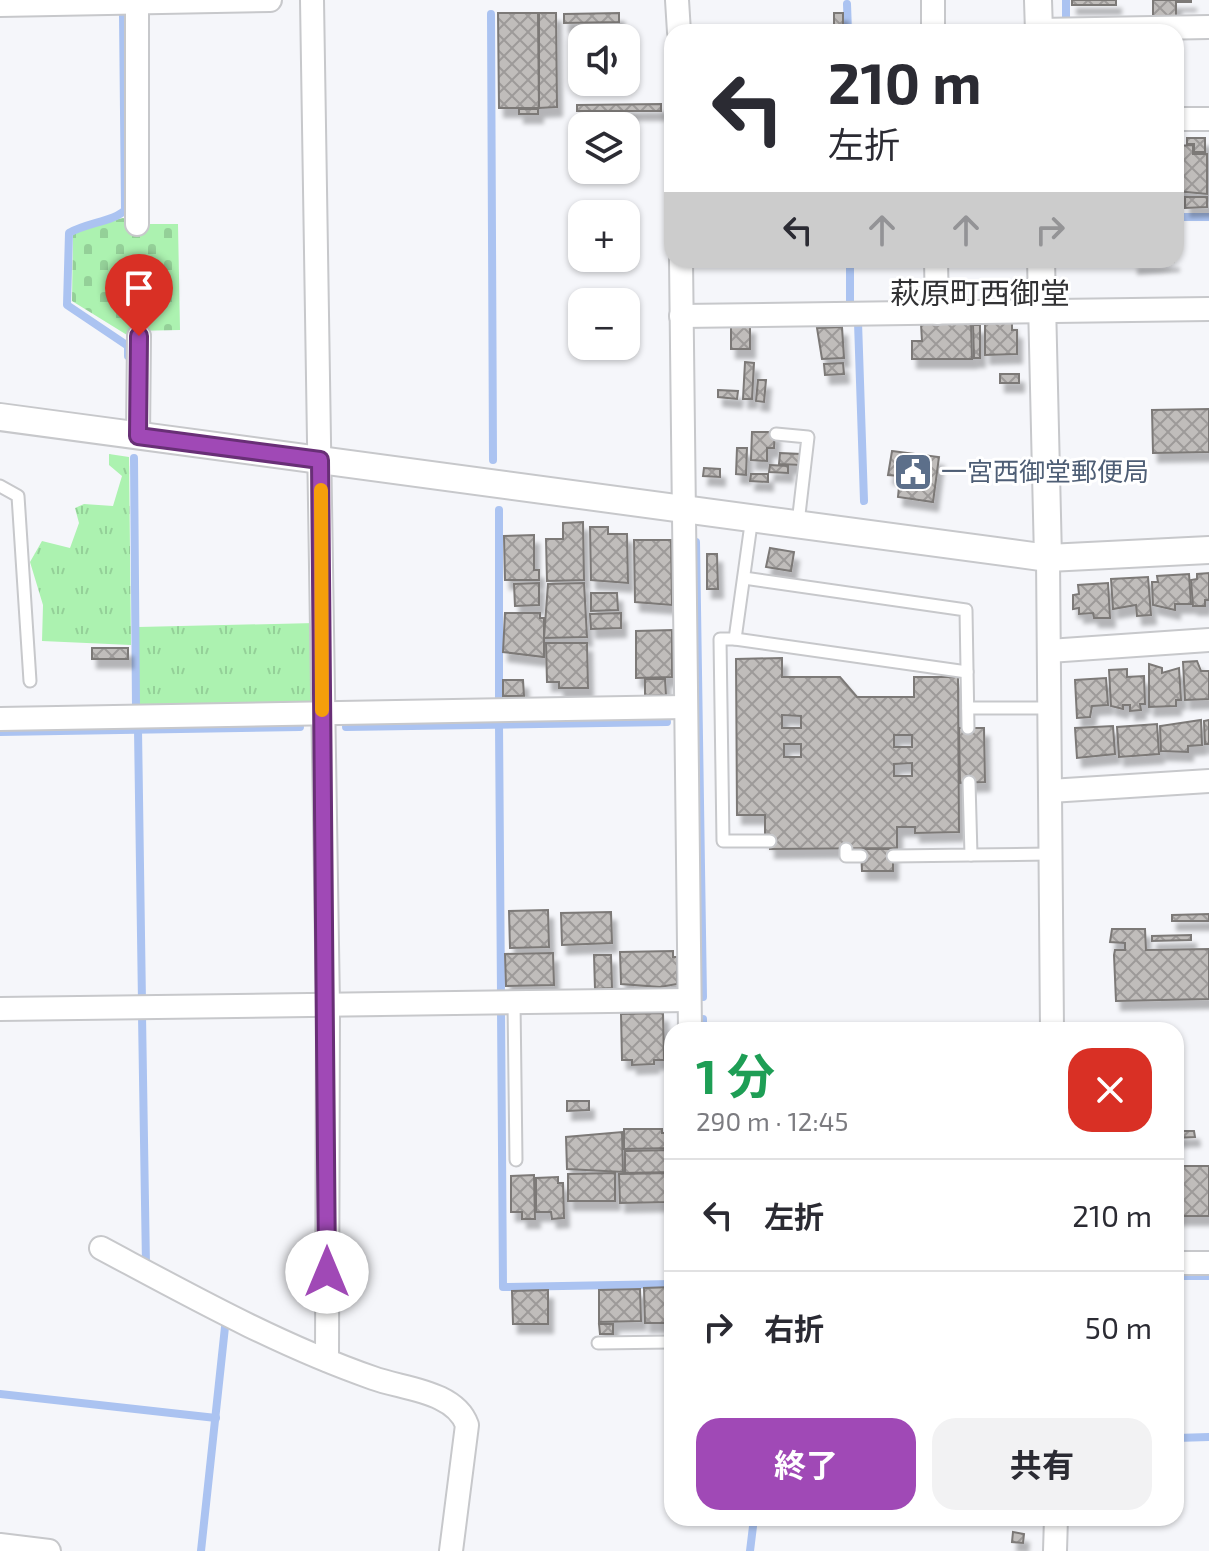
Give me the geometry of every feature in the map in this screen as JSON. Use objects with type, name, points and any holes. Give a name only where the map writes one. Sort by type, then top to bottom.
[{"type":"street","points":[[0,5],[270,0]]},
{"type":"street","points":[[312,0],[328,1007],[327,1360]]},
{"type":"street","points":[[677,0],[678,24]]},
{"type":"street","points":[[933,0],[933,24]]},
{"type":"street","points":[[1038,0],[1039,24]]},
{"type":"street","points":[[137,3],[137,224]]},
{"type":"street","points":[[1184,28],[1209,27]]},
{"type":"street","points":[[1184,119],[1209,119]]},
{"type":"street","points":[[681,268],[690,1022]]},
{"type":"street","points":[[936,268],[937,313]]},
{"type":"street","points":[[1041,268],[1048,558],[1052,1022]]},
{"type":"street","points":[[681,316],[1209,309]]},
{"type":"street","points":[[138,436],[139,336]]},
{"type":"street","points":[[0,417],[1048,558],[1209,550]]},
{"type":"street","points":[[1049,651],[1209,640]]},
{"type":"street","points":[[0,719],[685,707]]},
{"type":"street","points":[[1050,791],[1209,781]]},
{"type":"street","points":[[0,1009],[689,1000]]},
{"type":"street","points":[[101,1248],[291,1347],[447,1401],[462,1412],[467,1425],[451,1551]]},
{"type":"street","points":[[1184,1263],[1209,1263]]},
{"type":"street","points":[[1055,1551],[1056,1526]]},
{"type":"street","points":[[0,1545],[49,1551]]},
{"type":"lane","points":[[776,434],[808,437],[798,523]]},
{"type":"lane","points":[[0,486],[18,496],[30,681]]},
{"type":"lane","points":[[735,639],[752,517]]},
{"type":"lane","points":[[744,578],[966,610],[968,728]]},
{"type":"lane","points":[[770,841],[723,841],[720,639],[967,672]]},
{"type":"lane","points":[[968,708],[1049,708]]},
{"type":"lane","points":[[969,782],[971,855]]},
{"type":"lane","points":[[846,849],[846,856],[861,856]]},
{"type":"lane","points":[[893,856],[1050,854]]},
{"type":"lane","points":[[514,1002],[516,1160]]},
{"type":"lane","points":[[598,1343],[664,1342]]},
{"type":"green space","points":[[123,218],[146,224],[178,224],[180,330],[131,331],[127,335],[72,301],[73,235],[84,227]]},
{"type":"green space","points":[[109,454],[129,457],[131,645],[42,641],[43,605],[30,562],[42,541],[70,548],[79,523],[75,508],[84,504],[113,506],[122,476],[109,465]]},
{"type":"green space","points":[[315,623],[315,699],[306,707],[139,707],[138,627]]},
{"type":"building","points":[[1072,0],[1116,0],[1116,5],[1072,5]]},
{"type":"building","points":[[1153,0],[1191,2],[1176,2],[1176,19],[1153,19]]},
{"type":"building","points":[[498,13],[538,13],[539,108],[499,108]]},
{"type":"building","points":[[539,13],[556,13],[557,107],[539,108]]},
{"type":"building","points":[[619,13],[619,22],[564,23],[564,14]]},
{"type":"building","points":[[834,13],[843,13],[843,24],[834,24]]},
{"type":"building","points":[[661,104],[661,111],[577,111],[577,105]]},
{"type":"building","points":[[519,109],[538,109],[538,114],[519,114]]},
{"type":"building","points":[[1187,138],[1205,138],[1205,152],[1194,152],[1194,144],[1187,144]]},
{"type":"building","points":[[1193,145],[1193,154],[1207,154],[1207,194],[1184,192],[1184,146]]},
{"type":"building","points":[[1185,197],[1207,197],[1207,207],[1185,208]]},
{"type":"building","points":[[985,322],[1012,322],[1012,330],[1017,330],[1017,354],[985,355]]},
{"type":"building","points":[[921,324],[971,324],[972,359],[912,359],[912,341],[922,341]]},
{"type":"building","points":[[731,325],[750,325],[750,349],[731,349]]},
{"type":"building","points":[[973,325],[980,325],[980,358],[974,358]]},
{"type":"building","points":[[842,327],[844,358],[822,359],[817,328]]},
{"type":"building","points":[[745,362],[754,363],[752,399],[743,399]]},
{"type":"building","points":[[843,363],[844,374],[825,375],[824,364]]},
{"type":"building","points":[[1000,374],[1019,374],[1019,383],[1000,383]]},
{"type":"building","points":[[758,380],[766,380],[764,402],[756,401]]},
{"type":"building","points":[[718,390],[738,391],[737,399],[718,397]]},
{"type":"building","points":[[1209,409],[1209,452],[1153,453],[1152,410]]},
{"type":"building","points":[[752,432],[775,432],[774,448],[767,448],[767,461],[751,460]]},
{"type":"building","points":[[737,448],[747,448],[746,475],[736,474]]},
{"type":"building","points":[[892,451],[939,457],[933,502],[898,497],[900,476],[888,475]]},
{"type":"building","points":[[780,453],[801,454],[801,465],[779,464]]},
{"type":"building","points":[[770,465],[788,466],[788,473],[769,472]]},
{"type":"building","points":[[704,468],[720,469],[720,477],[703,476]]},
{"type":"building","points":[[751,474],[768,474],[768,482],[750,481]]},
{"type":"building","points":[[583,522],[584,580],[547,581],[546,539],[563,539],[563,523]]},
{"type":"building","points":[[590,527],[608,527],[608,534],[627,534],[628,583],[591,580]]},
{"type":"building","points":[[534,535],[534,570],[539,570],[539,580],[505,580],[504,536]]},
{"type":"building","points":[[634,540],[671,540],[672,605],[635,602]]},
{"type":"building","points":[[770,548],[794,552],[791,571],[766,567]]},
{"type":"building","points":[[707,554],[717,554],[718,589],[707,589]]},
{"type":"building","points":[[1209,573],[1209,600],[1205,600],[1205,606],[1193,606],[1191,580],[1197,579],[1197,574]]},
{"type":"building","points":[[1189,574],[1191,604],[1175,604],[1175,610],[1153,605],[1152,582],[1158,582],[1157,576]]},
{"type":"building","points":[[1148,577],[1151,615],[1137,616],[1136,605],[1113,609],[1111,579]]},
{"type":"building","points":[[539,583],[539,605],[515,606],[514,584]]},
{"type":"building","points":[[584,583],[587,637],[544,638],[548,584]]},
{"type":"building","points":[[1108,583],[1110,618],[1094,618],[1093,613],[1079,614],[1079,608],[1073,609],[1073,595],[1079,594],[1078,585]]},
{"type":"building","points":[[591,593],[617,593],[618,610],[591,611]]},
{"type":"building","points":[[505,613],[540,613],[540,618],[544,618],[544,657],[503,652]]},
{"type":"building","points":[[621,613],[621,628],[591,629],[590,614]]},
{"type":"building","points":[[672,630],[672,677],[636,678],[636,631]]},
{"type":"building","points":[[546,643],[587,643],[588,688],[559,688],[559,682],[547,682]]},
{"type":"building","points":[[92,648],[128,648],[128,659],[92,659]]},
{"type":"building","points":[[782,658],[782,677],[840,677],[857,697],[914,697],[914,677],[958,677],[959,832],[915,833],[915,827],[897,827],[897,848],[770,849],[770,839],[765,839],[765,815],[737,815],[736,659]],"holes":[[[782,715],[801,716],[801,728],[782,728]],[[894,735],[912,735],[912,747],[894,747]],[[784,744],[801,744],[801,757],[784,757]],[[912,763],[912,776],[894,776],[894,764]]]},
{"type":"building","points":[[1197,661],[1201,671],[1209,671],[1209,699],[1185,700],[1183,662]]},
{"type":"building","points":[[1149,664],[1162,668],[1162,673],[1179,668],[1181,700],[1176,700],[1176,706],[1149,707]]},
{"type":"building","points":[[1127,669],[1127,677],[1144,676],[1145,704],[1140,704],[1141,710],[1130,711],[1130,705],[1123,705],[1123,709],[1111,706],[1109,670]]},
{"type":"building","points":[[1106,678],[1108,705],[1092,706],[1090,717],[1077,718],[1075,680]]},
{"type":"building","points":[[645,679],[665,679],[666,695],[645,696]]},
{"type":"building","points":[[503,680],[523,680],[524,696],[503,696]]},
{"type":"building","points":[[1201,720],[1202,745],[1188,746],[1188,752],[1161,751],[1160,726]]},
{"type":"building","points":[[1209,720],[1209,744],[1205,744],[1204,721]]},
{"type":"building","points":[[1157,724],[1159,754],[1119,757],[1117,727]]},
{"type":"building","points":[[1113,726],[1115,754],[1077,758],[1075,728]]},
{"type":"building","points":[[959,728],[984,728],[985,782],[960,783]]},
{"type":"building","points":[[861,849],[893,849],[893,871],[862,871]]},
{"type":"building","points":[[548,910],[549,947],[510,948],[509,911]]},
{"type":"building","points":[[611,912],[612,943],[562,945],[561,913]]},
{"type":"building","points":[[1209,914],[1209,921],[1172,921],[1172,915]]},
{"type":"building","points":[[1112,929],[1145,929],[1146,950],[1209,949],[1209,999],[1116,1001],[1114,955],[1115,950],[1125,950],[1125,943],[1110,942]]},
{"type":"building","points":[[1191,935],[1191,940],[1152,941],[1152,936]]},
{"type":"building","points":[[673,951],[673,957],[677,957],[677,984],[660,987],[621,984],[620,952]]},
{"type":"building","points":[[553,953],[554,985],[506,986],[505,954]]},
{"type":"building","points":[[594,955],[611,955],[612,988],[595,989]]},
{"type":"building","points":[[663,1013],[664,1060],[654,1060],[654,1064],[632,1065],[632,1060],[622,1060],[621,1014]]},
{"type":"building","points":[[567,1101],[589,1101],[589,1110],[567,1111]]},
{"type":"building","points":[[624,1129],[662,1129],[664,1133],[664,1148],[624,1149]]},
{"type":"building","points":[[1184,1131],[1194,1131],[1195,1137],[1184,1138]]},
{"type":"building","points":[[622,1132],[623,1172],[567,1169],[566,1137]]},
{"type":"building","points":[[664,1150],[664,1172],[625,1173],[625,1151]]},
{"type":"building","points":[[1184,1166],[1209,1166],[1209,1216],[1184,1216]]},
{"type":"building","points":[[615,1173],[615,1201],[568,1201],[568,1174]]},
{"type":"building","points":[[664,1173],[664,1202],[620,1203],[619,1174]]},
{"type":"building","points":[[534,1175],[535,1219],[522,1219],[522,1212],[511,1212],[511,1176]]},
{"type":"building","points":[[558,1177],[558,1183],[563,1183],[564,1218],[552,1219],[551,1212],[536,1212],[536,1178]]},
{"type":"building","points":[[664,1287],[664,1323],[645,1323],[644,1288]]},
{"type":"building","points":[[640,1289],[641,1321],[599,1322],[599,1290]]},
{"type":"building","points":[[548,1290],[548,1324],[513,1324],[512,1291]]},
{"type":"building","points":[[599,1324],[613,1324],[613,1334],[600,1334]]},
{"type":"building","points":[[1013,1532],[1024,1534],[1023,1543],[1012,1542]]},
{"type":"waterway","points":[[1066,0],[1066,22]]},
{"type":"waterway","points":[[847,4],[848,24]]},
{"type":"waterway","points":[[491,14],[493,460]]},
{"type":"waterway","points":[[123,15],[125,210],[69,233],[67,305],[128,346],[128,356]]},
{"type":"waterway","points":[[1184,217],[1209,217]]},
{"type":"waterway","points":[[850,268],[850,307]]},
{"type":"waterway","points":[[858,322],[864,501]]},
{"type":"waterway","points":[[134,458],[136,707]]},
{"type":"waterway","points":[[499,510],[499,701]]},
{"type":"waterway","points":[[696,542],[703,997]]},
{"type":"waterway","points":[[346,727],[667,722]]},
{"type":"waterway","points":[[499,724],[501,994]]},
{"type":"waterway","points":[[0,732],[300,727]]},
{"type":"waterway","points":[[138,729],[142,1003]]},
{"type":"waterway","points":[[501,1010],[503,1287],[664,1284]]},
{"type":"waterway","points":[[142,1015],[146,1265]]},
{"type":"waterway","points":[[1184,1276],[1209,1276]]},
{"type":"waterway","points":[[201,1551],[225,1327]]},
{"type":"waterway","points":[[0,1394],[216,1418]]},
{"type":"waterway","points":[[1184,1438],[1209,1437]]},
{"type":"waterway","points":[[750,1551],[753,1526]]},
{"type":"slow traffic","points":[[321,490],[322,710]]},
{"type":"place","name":"一宮西御堂郵便局","points":[[913,472]]},
{"type":"district","name":"萩原町西御堂","points":[[980,294]]},
{"type":"route","points":[[139,336],[138,436],[320,460],[328,1007],[327,1272]]}]
